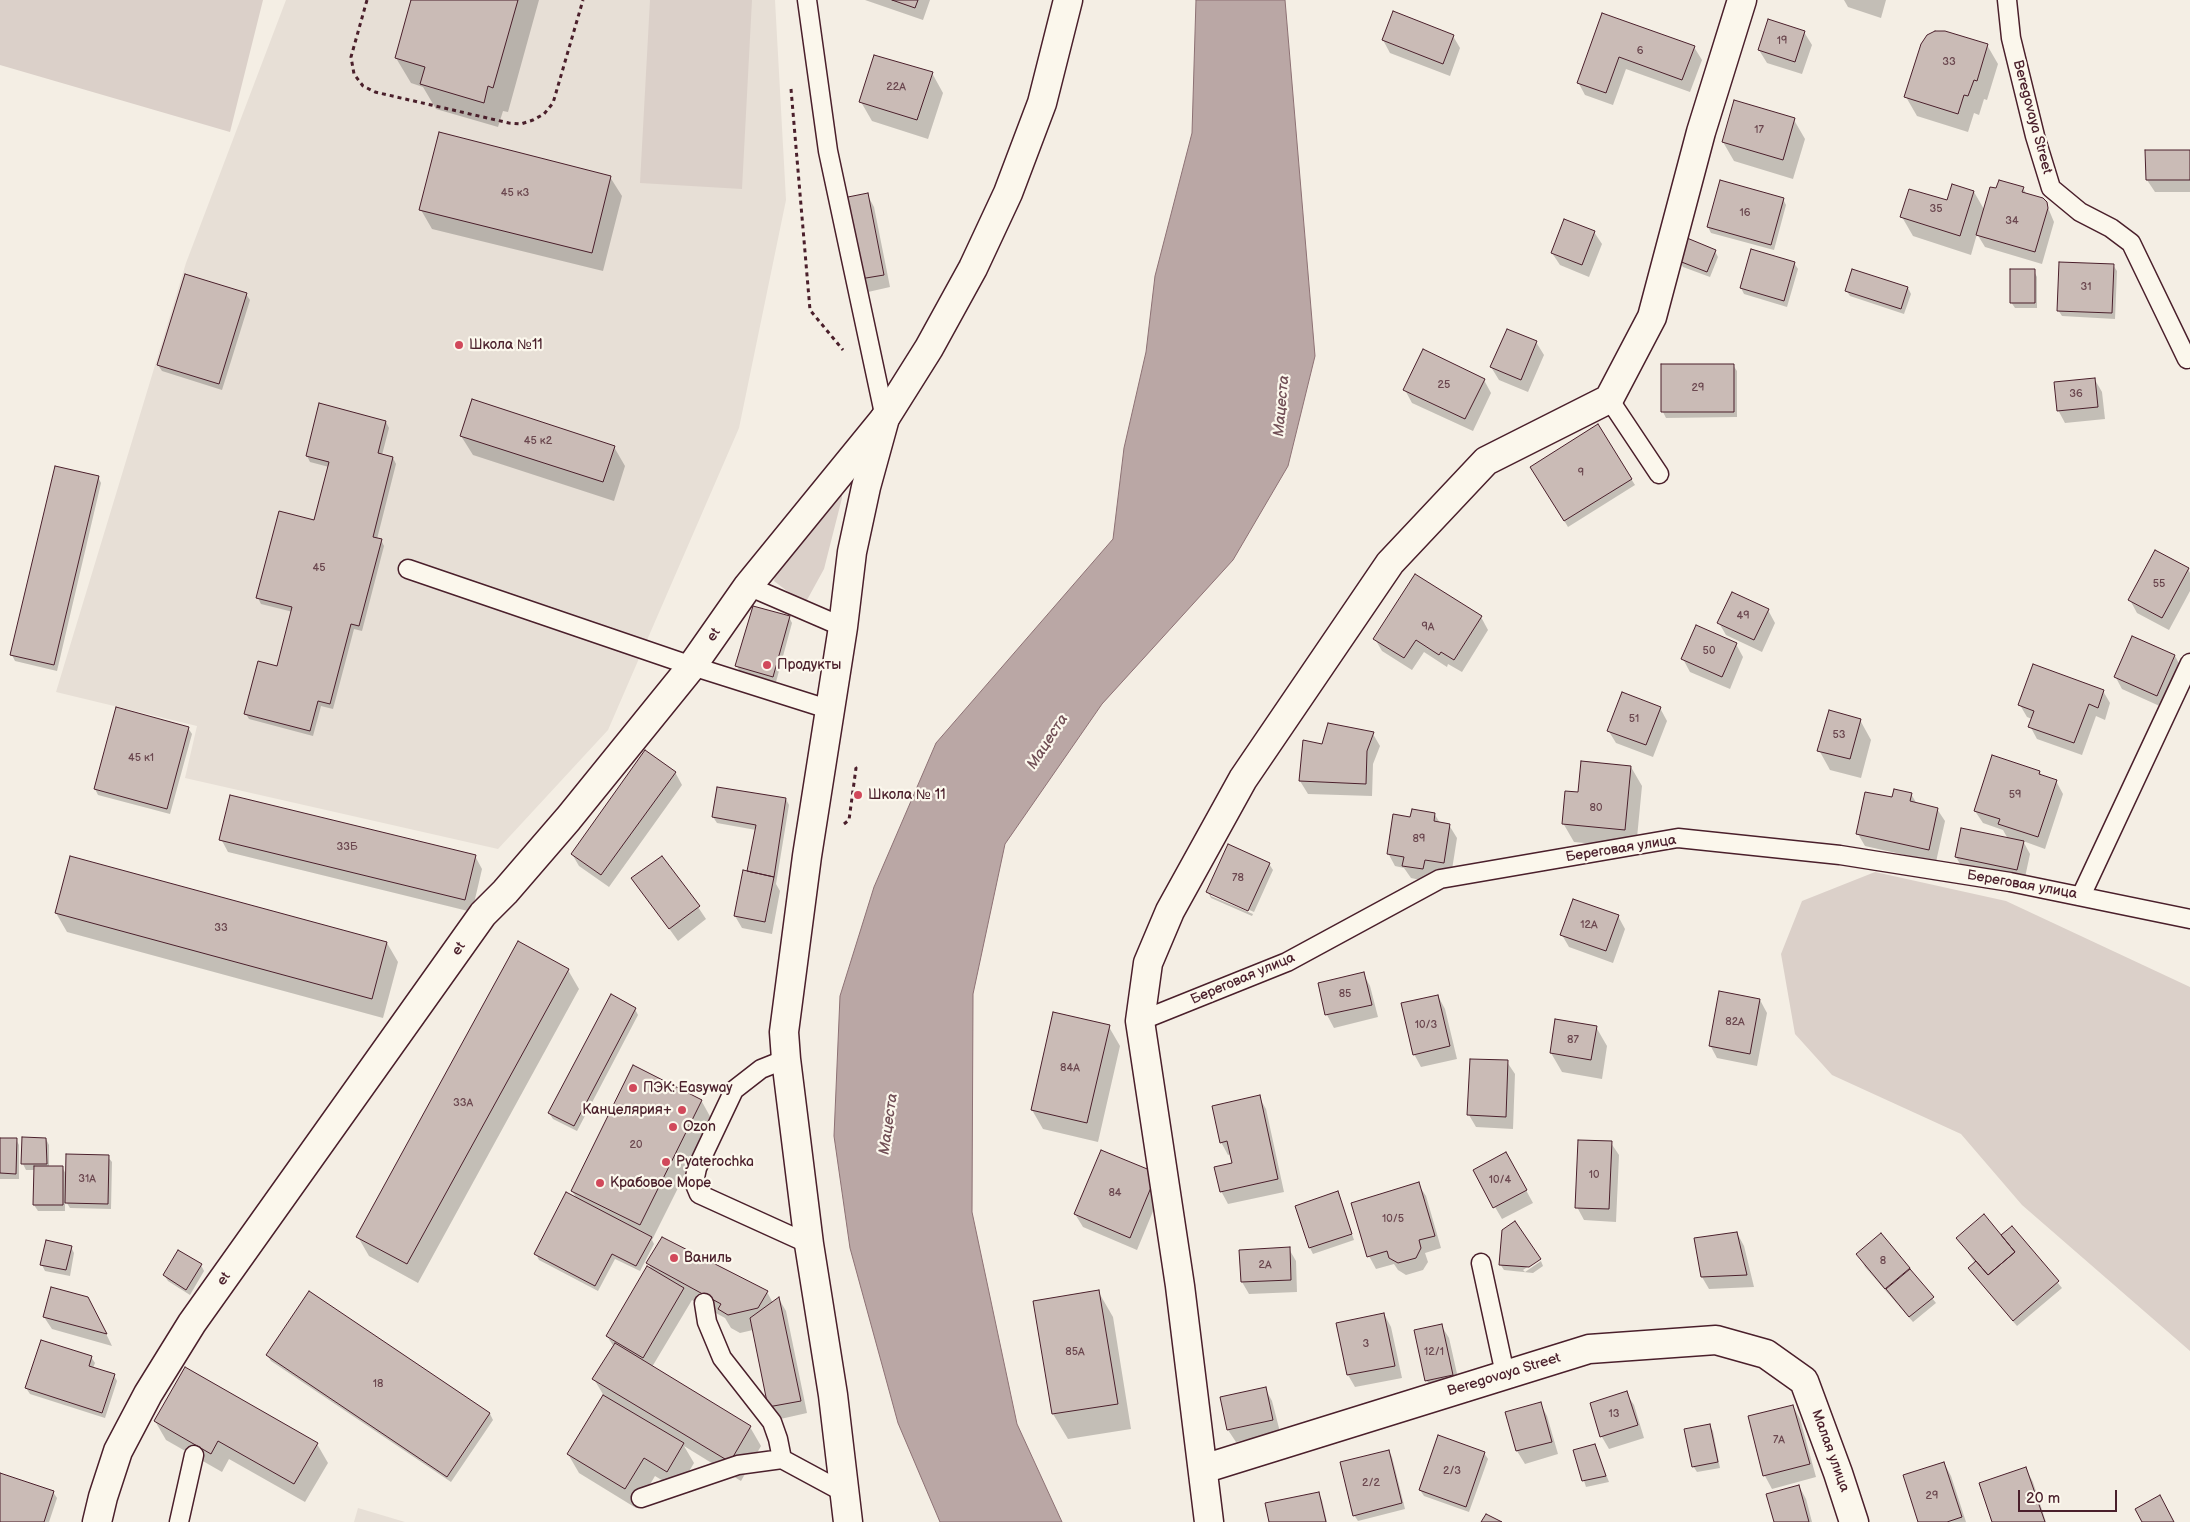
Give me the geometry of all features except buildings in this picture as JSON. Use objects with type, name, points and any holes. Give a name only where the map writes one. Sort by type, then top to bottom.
[{"type":"street","points":[[848,1522],[833,1395],[809,1244],[784,1032],[807,856],[831,710],[852,552],[866,487],[885,418],[929,348],[972,268],[1008,193],[1042,103],[1068,0]]},
{"type":"street","points":[[1209,1522],[1180,1286],[1140,1021],[1148,963],[1170,911],[1243,779],[1390,563],[1486,461],[1609,399],[1652,317],[1701,132],[1742,0]]},
{"type":"street","name":"et","points":[[97,1522],[102,1497],[118,1451],[148,1394],[192,1323],[483,914],[505,892],[568,819],[692,666],[748,586],[885,418]]},
{"type":"street","name":"Beregovaya Street","points":[[1203,1469],[1590,1349],[1716,1340],[1766,1354],[1804,1381]]},
{"type":"street","name":"Малая улица","points":[[1804,1381],[1854,1522]]},
{"type":"lane","points":[[807,0],[828,151],[885,418]]},
{"type":"lane","name":"Beregovaya Street","points":[[2007,0],[2011,38],[2035,136],[2051,188],[2080,212],[2111,228],[2131,243],[2187,359]]},
{"type":"lane","points":[[1609,399],[1659,474]]},
{"type":"lane","points":[[408,570],[692,666],[831,710]]},
{"type":"lane","points":[[748,586],[843,627]]},
{"type":"lane","points":[[2081,896],[2190,663]]},
{"type":"lane","name":"Береговая улица","points":[[1140,1021],[1287,962],[1440,879],[1678,838],[1840,855],[2081,896],[2190,920]]},
{"type":"lane","points":[[786,1059],[761,1069],[734,1090],[697,1168],[694,1182],[699,1194],[809,1244]]},
{"type":"lane","points":[[1481,1263],[1505,1374]]},
{"type":"lane","points":[[704,1303],[707,1322],[722,1358],[772,1422],[782,1459]]},
{"type":"lane","points":[[179,1522],[194,1454]]},
{"type":"lane","points":[[641,1498],[738,1465],[782,1459],[845,1493]]},
{"type":"path","points":[[367,0],[352,57],[354,74],[364,86],[375,92],[509,123],[521,124],[544,114],[553,103],[583,0]]},
{"type":"path","points":[[791,87],[810,310],[849,355]]},
{"type":"shaded area","points":[[0,0],[263,0],[230,132],[0,65]]},
{"type":"shaded area","name":"Школа №11","points":[[286,0],[775,0],[786,200],[739,428],[608,730],[498,849],[185,778],[197,726],[56,692],[186,263]]},
{"type":"shaded area","points":[[650,0],[752,0],[742,189],[640,183]]},
{"type":"shaded area","points":[[839,493],[842,494],[842,498],[824,569],[807,600],[800,601],[774,581],[776,571]]},
{"type":"shaded area","points":[[1875,872],[2006,901],[2190,987],[2190,1351],[2022,1205],[1961,1134],[1832,1075],[1795,1034],[1781,954],[1802,901]]},
{"type":"shaded area","points":[[358,1508],[405,1522],[354,1522]]},
{"type":"water","name":"Мацеста","points":[[1196,0],[1285,0],[1315,356],[1288,466],[1233,560],[1102,704],[1005,844],[973,994],[972,1212],[1017,1424],[1062,1522],[940,1522],[898,1423],[850,1248],[834,1136],[840,996],[874,887],[936,743],[1113,539],[1124,448],[1146,352],[1155,276],[1192,133]]},
{"type":"place","name":"Школа №11","points":[[459,345]]},
{"type":"place","name":"Продукты","points":[[767,665]]},
{"type":"place","name":"Школа № 11","points":[[858,795]]},
{"type":"place","name":"ПЭК: Easyway","points":[[633,1088]]},
{"type":"place","name":"Канцелярия+","points":[[682,1110]]},
{"type":"place","name":"Ozon","points":[[673,1127]]},
{"type":"place","name":"Pyaterochka","points":[[666,1162]]},
{"type":"place","name":"Крабовое Море","points":[[600,1183]]},
{"type":"place","name":"Ваниль","points":[[674,1258]]}]
